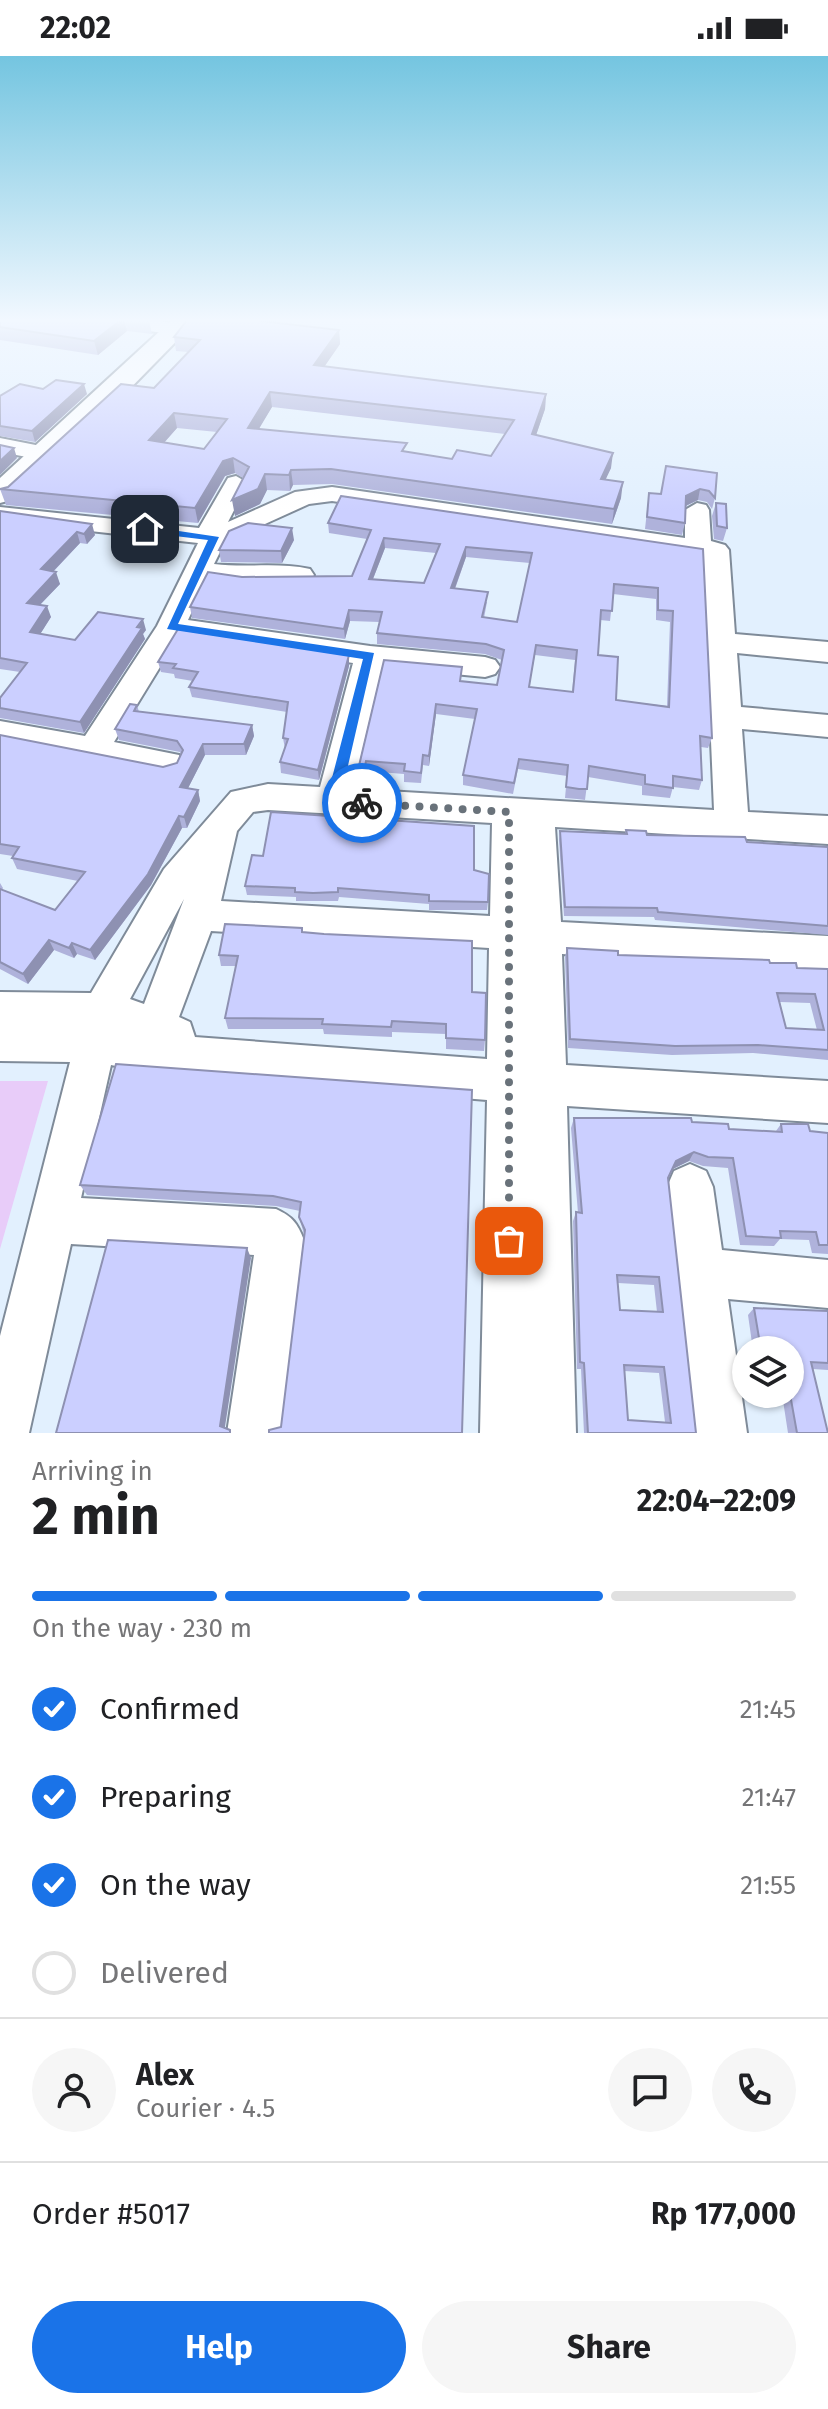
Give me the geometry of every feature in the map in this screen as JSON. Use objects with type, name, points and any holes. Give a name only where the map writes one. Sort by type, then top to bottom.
[{"type":"main road","points":[[0,494],[118,383]]},
{"type":"street","points":[[0,445],[43,453]]},
{"type":"street","points":[[92,751],[171,626],[236,483]]},
{"type":"street","points":[[0,514],[211,537],[304,497],[332,494],[714,549],[718,553],[732,824]]},
{"type":"street","points":[[697,510],[698,546]]},
{"type":"street","points":[[198,570],[243,576],[301,575]]},
{"type":"street","points":[[171,626],[370,656],[485,667]]},
{"type":"street","points":[[723,642],[828,652]]},
{"type":"street","points":[[333,801],[370,656]]},
{"type":"street","points":[[727,717],[828,726]]},
{"type":"street","points":[[0,732],[167,763]]},
{"type":"street","points":[[2,1433],[100,1026],[177,879],[243,801],[268,797],[828,830]]},
{"type":"street","points":[[523,813],[528,1083],[549,1433]]},
{"type":"street","points":[[150,1039],[199,915],[221,826]]},
{"type":"street","points":[[199,915],[828,953]]},
{"type":"street","points":[[0,1010],[100,1026],[216,1057],[528,1083],[828,1102]]},
{"type":"street","points":[[0,1042],[100,1026]]},
{"type":"street","points":[[507,1433],[528,1083]]},
{"type":"street","points":[[690,1187],[703,1272],[720,1433]]},
{"type":"street","points":[[55,1220],[276,1233],[280,1240],[254,1433]]},
{"type":"street","points":[[703,1272],[828,1284]]},
{"type":"shaded area","points":[[0,1081],[48,1081],[0,1249]]},
{"type":"building","points":[[51,383],[84,384],[32,431],[0,426],[0,396],[20,384],[43,389]]},
{"type":"building","points":[[159,383],[460,383],[546,394],[532,434],[613,453],[601,479],[623,482],[614,509],[331,469],[291,470],[289,475],[265,474],[258,489],[232,500],[249,467],[233,458],[223,461],[195,508],[0,489],[8,487],[121,384],[154,388]],"holes":[[[270,392],[514,420],[491,456],[457,450],[452,459],[402,451],[407,443],[248,428]],[[174,413],[227,419],[204,449],[149,440]]]},
{"type":"building","points":[[0,445],[14,448],[0,461]]},
{"type":"building","points":[[666,466],[717,473],[715,498],[709,491],[700,489],[686,496],[685,523],[647,517],[649,493],[661,494]]},
{"type":"building","points":[[341,496],[703,549],[712,738],[700,736],[702,780],[673,776],[673,788],[645,784],[645,775],[589,766],[587,789],[579,789],[566,787],[568,765],[519,759],[514,783],[463,775],[477,709],[436,704],[429,756],[423,755],[421,773],[404,771],[405,764],[366,761],[364,771],[358,770],[384,660],[462,667],[460,681],[497,685],[504,650],[486,644],[377,633],[382,612],[349,610],[344,629],[190,607],[208,572],[242,577],[352,576],[371,530],[328,523]],"holes":[[[384,538],[440,544],[424,583],[369,579]],[[466,547],[532,553],[517,622],[482,617],[488,592],[451,588]],[[614,584],[658,588],[658,610],[673,611],[669,707],[616,700],[618,657],[598,655],[601,610],[612,611]],[[536,645],[577,650],[573,692],[529,687]]]},
{"type":"building","points":[[716,503],[726,504],[727,528],[717,526]]},
{"type":"building","points":[[0,511],[92,524],[84,534],[77,532],[41,569],[56,572],[27,603],[47,606],[30,632],[75,640],[98,612],[143,619],[137,627],[142,628],[80,722],[0,708],[0,698],[27,663],[0,658]]},
{"type":"building","points":[[248,523],[292,528],[281,551],[219,550],[229,531]]},
{"type":"building","points":[[178,629],[349,655],[318,770],[280,762],[288,739],[283,738],[288,702],[189,687],[198,672],[173,668],[176,664],[158,662]]},
{"type":"building","points":[[130,704],[137,705],[134,711],[252,725],[244,744],[203,744],[180,787],[198,790],[184,817],[179,816],[148,874],[90,950],[72,943],[69,948],[49,940],[23,974],[0,962],[0,889],[55,910],[85,872],[12,858],[19,847],[0,844],[0,735],[163,767],[177,763],[183,750],[177,741],[115,729]]},
{"type":"building","points":[[271,812],[474,826],[474,870],[489,874],[488,902],[429,901],[429,895],[338,888],[338,892],[313,893],[295,892],[295,888],[245,886],[252,855],[263,856]]},
{"type":"building","points":[[626,830],[646,831],[647,835],[745,837],[747,842],[828,847],[828,926],[658,912],[657,908],[565,907],[560,831],[627,834]]},
{"type":"building","points":[[225,924],[302,928],[302,932],[324,934],[472,941],[472,992],[486,993],[485,1040],[446,1038],[446,1024],[392,1021],[391,1027],[322,1024],[323,1019],[225,1018],[238,956],[219,955]]},
{"type":"building","points":[[567,948],[618,951],[618,955],[769,960],[770,963],[796,963],[797,968],[828,969],[828,1050],[758,1045],[675,1046],[570,1039]],"holes":[[[777,993],[815,994],[824,1030],[786,1028]]]},
{"type":"building","points":[[116,1064],[472,1090],[462,1433],[269,1433],[269,1430],[281,1427],[305,1230],[299,1217],[301,1202],[273,1196],[80,1185]]},
{"type":"building","points":[[574,1118],[691,1118],[692,1122],[728,1124],[729,1129],[782,1132],[781,1124],[808,1124],[810,1131],[828,1133],[828,1245],[819,1245],[816,1232],[780,1231],[781,1238],[746,1236],[733,1158],[708,1157],[694,1152],[676,1161],[668,1178],[696,1433],[588,1433],[584,1363],[580,1362],[576,1212],[582,1213]],"holes":[[[617,1275],[659,1277],[663,1312],[620,1310]],[[624,1365],[664,1367],[671,1423],[628,1420]]]},
{"type":"building","points":[[108,1240],[247,1248],[220,1426],[230,1430],[230,1433],[56,1433]]},
{"type":"building","points":[[754,1308],[828,1311],[828,1363],[811,1362],[828,1433],[797,1433],[793,1408],[804,1408],[804,1336],[759,1336]]},
{"type":"way so far","points":[[362,803],[509,812],[509,1241]]},
{"type":"route","points":[[145,529],[214,537],[171,626],[370,656],[333,801],[362,803]]}]
